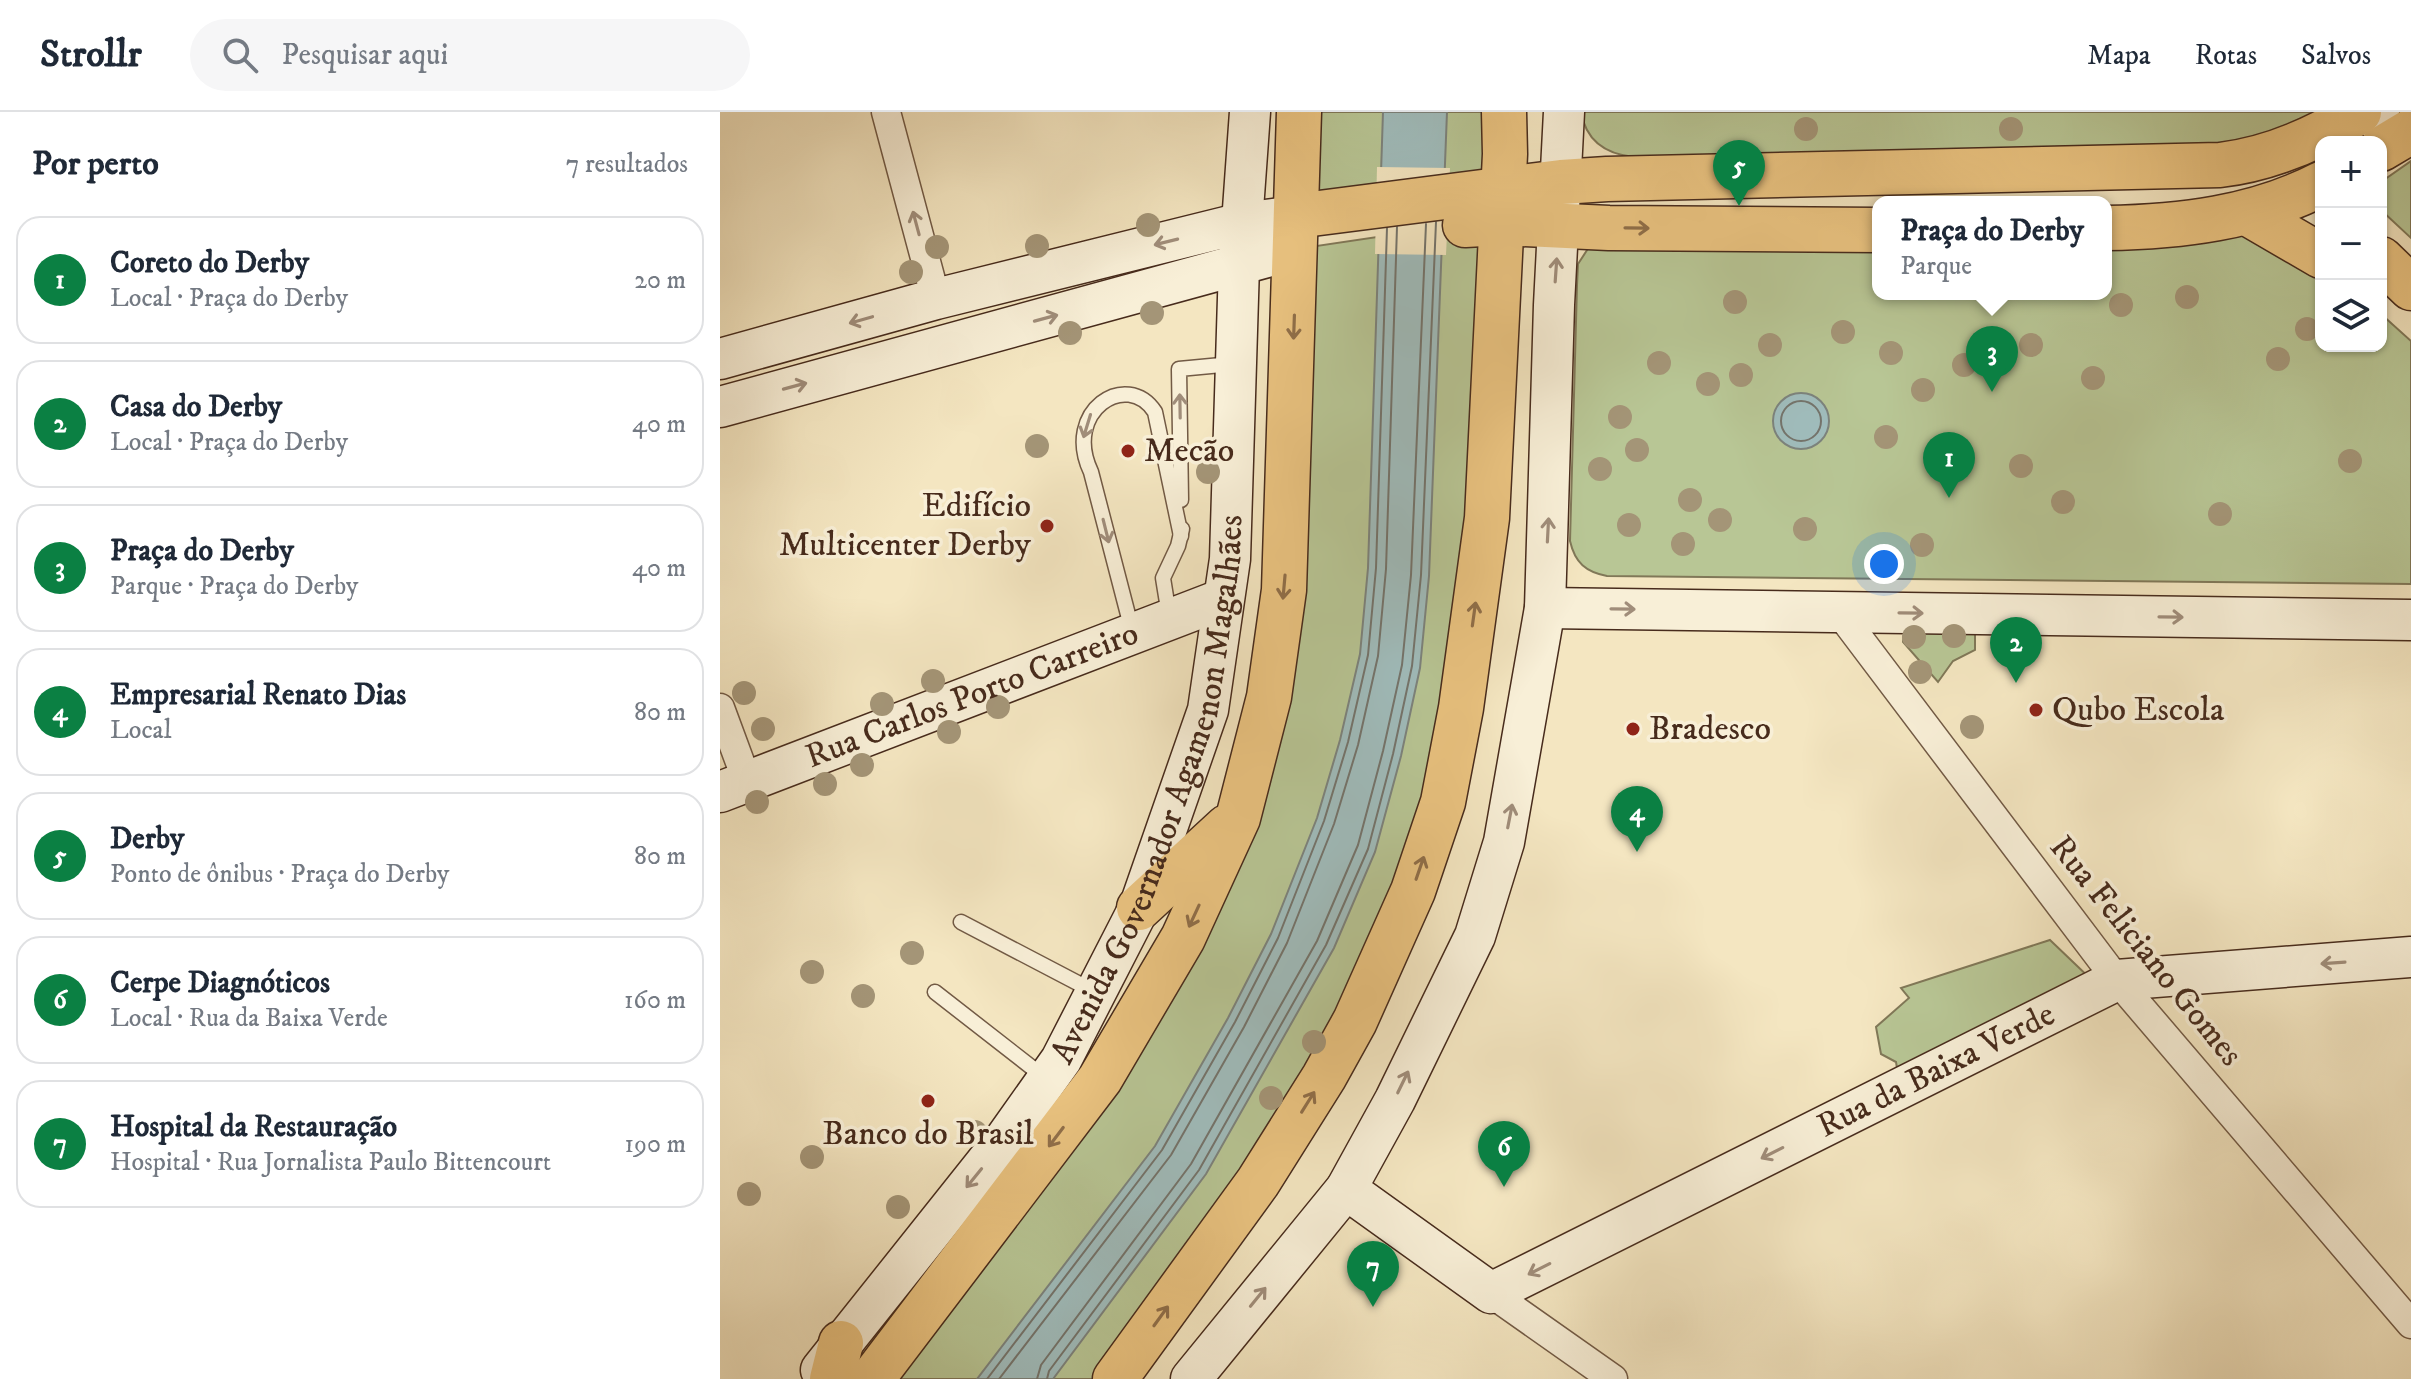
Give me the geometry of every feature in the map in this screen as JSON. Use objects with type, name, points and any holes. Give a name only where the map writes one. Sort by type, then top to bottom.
[{"type":"main road","name":"Avenida Governador Agamenon Magalhães","points":[[813,1379],[837,1361],[1061,1060],[1139,908],[1208,710],[1230,559],[1239,265],[1250,112]]},
{"type":"main road","name":"Avenida Governador Agamenon Magalhães","points":[[872,1379],[1100,1079],[1183,938],[1238,818],[1269,697],[1284,590],[1299,112]]},
{"type":"main road","points":[[1115,1379],[1258,1182],[1324,1077],[1355,1021],[1413,891],[1443,802],[1461,708],[1487,518],[1504,112]]},
{"type":"main road","points":[[1191,1379],[1346,1189],[1395,1100],[1475,936],[1504,842],[1545,608],[1554,305],[1564,112]]},
{"type":"main road","points":[[720,359],[936,299],[1242,223],[1296,233],[1502,207],[1561,182],[2220,165],[2280,153],[2334,128],[2365,132],[2411,131]]},
{"type":"main road","points":[[2112,228],[2201,221],[2247,213],[2315,187]]},
{"type":"main road","points":[[1502,207],[1559,225],[1872,230]]},
{"type":"main road","points":[[2247,213],[2315,253]]},
{"type":"main road","points":[[720,407],[1239,265],[1296,233]]},
{"type":"main road","points":[[2387,265],[2411,288]]},
{"type":"main road","points":[[2387,304],[2411,322]]},
{"type":"main road","name":"Rua Carlos Porto Carreiro","points":[[734,787],[1223,599]]},
{"type":"main road","points":[[1545,608],[2411,620]]},
{"type":"main road","points":[[1139,908],[1238,818]]},
{"type":"main road","name":"Rua da Baixa Verde","points":[[1491,1293],[2117,980],[2411,957]]},
{"type":"main road","points":[[1346,1189],[1491,1293]]},
{"type":"street","points":[[886,112],[936,299]]},
{"type":"street","name":"Rua Feliciano Gomes","points":[[1839,612],[2117,980],[2411,1324]]},
{"type":"street","points":[[720,708],[734,787]]},
{"type":"street","points":[[1491,1293],[1613,1379]]},
{"type":"lane","points":[[2365,132],[2392,112]]},
{"type":"lane","points":[[1623,179],[1987,185]]},
{"type":"lane","points":[[1170,620],[1163,578],[1181,536],[1179,369],[1236,363]]},
{"type":"lane","points":[[1133,634],[1091,472],[1083,456],[1085,423],[1099,403],[1115,397],[1131,396],[1151,405],[1181,536]]},
{"type":"lane","points":[[961,922],[1097,993]]},
{"type":"lane","points":[[935,992],[1047,1079]]},
{"type":"green space","points":[[1299,112],[1504,112],[1503,191],[1296,216]]},
{"type":"green space","points":[[1581,112],[2317,112],[2283,129],[2212,150],[1634,157],[1614,153],[1598,144],[1587,131]]},
{"type":"green space","points":[[2411,161],[2411,238],[2387,216],[2387,178]]},
{"type":"green space","points":[[1501,223],[1487,518],[1413,891],[1114,1379],[872,1379],[1100,1079],[1244,799],[1296,249],[1458,225]]},
{"type":"green space","points":[[2267,231],[2315,258],[2315,352],[2387,352],[2387,319],[2411,341],[2411,584],[1607,576],[1587,569],[1575,555],[1570,541],[1578,264],[1591,244],[1872,249],[1872,300],[2112,300],[2112,241]]},
{"type":"green space","points":[[1907,632],[1975,632],[1975,650],[1953,661],[1938,682],[1903,642]]},
{"type":"green space","points":[[2050,940],[2096,984],[1899,1080],[1896,1062],[1881,1054],[1876,1027],[1909,998],[1901,988]]},
{"type":"water","points":[[1383,112],[1447,112],[1429,576],[1420,668],[1401,756],[1375,852],[1334,948],[1206,1174],[1053,1379],[977,1379],[1155,1146],[1228,1018],[1271,934],[1317,818],[1340,740],[1360,654],[1368,568]]},
{"type":"water","points":[[1801,393],[1821,401],[1829,421],[1821,441],[1801,449],[1781,441],[1773,421],[1781,401]]},
{"type":"pier","points":[[1377,167],[1450,168],[1446,255],[1375,254]]},
{"type":"place","name":"Derby","points":[[1739,206]]},
{"type":"place","name":"Praça do Derby","points":[[1992,392]]},
{"type":"place","name":"Mecão","points":[[1128,451]]},
{"type":"place","name":"Coreto do Derby","points":[[1949,498]]},
{"type":"place","name":"Edifício Multicenter Derby","points":[[1047,526]]},
{"type":"place","name":"Casa do Derby","points":[[2016,683]]},
{"type":"place","name":"Qubo Escola","points":[[2036,710]]},
{"type":"place","name":"Bradesco","points":[[1633,729]]},
{"type":"place","name":"Empresarial Renato Dias","points":[[1637,852]]},
{"type":"place","name":"Banco do Brasil","points":[[928,1101]]},
{"type":"place","name":"Cerpe Diagnóticos","points":[[1504,1187]]},
{"type":"place","name":"Hospital da Restauração","points":[[1373,1307]]}]
